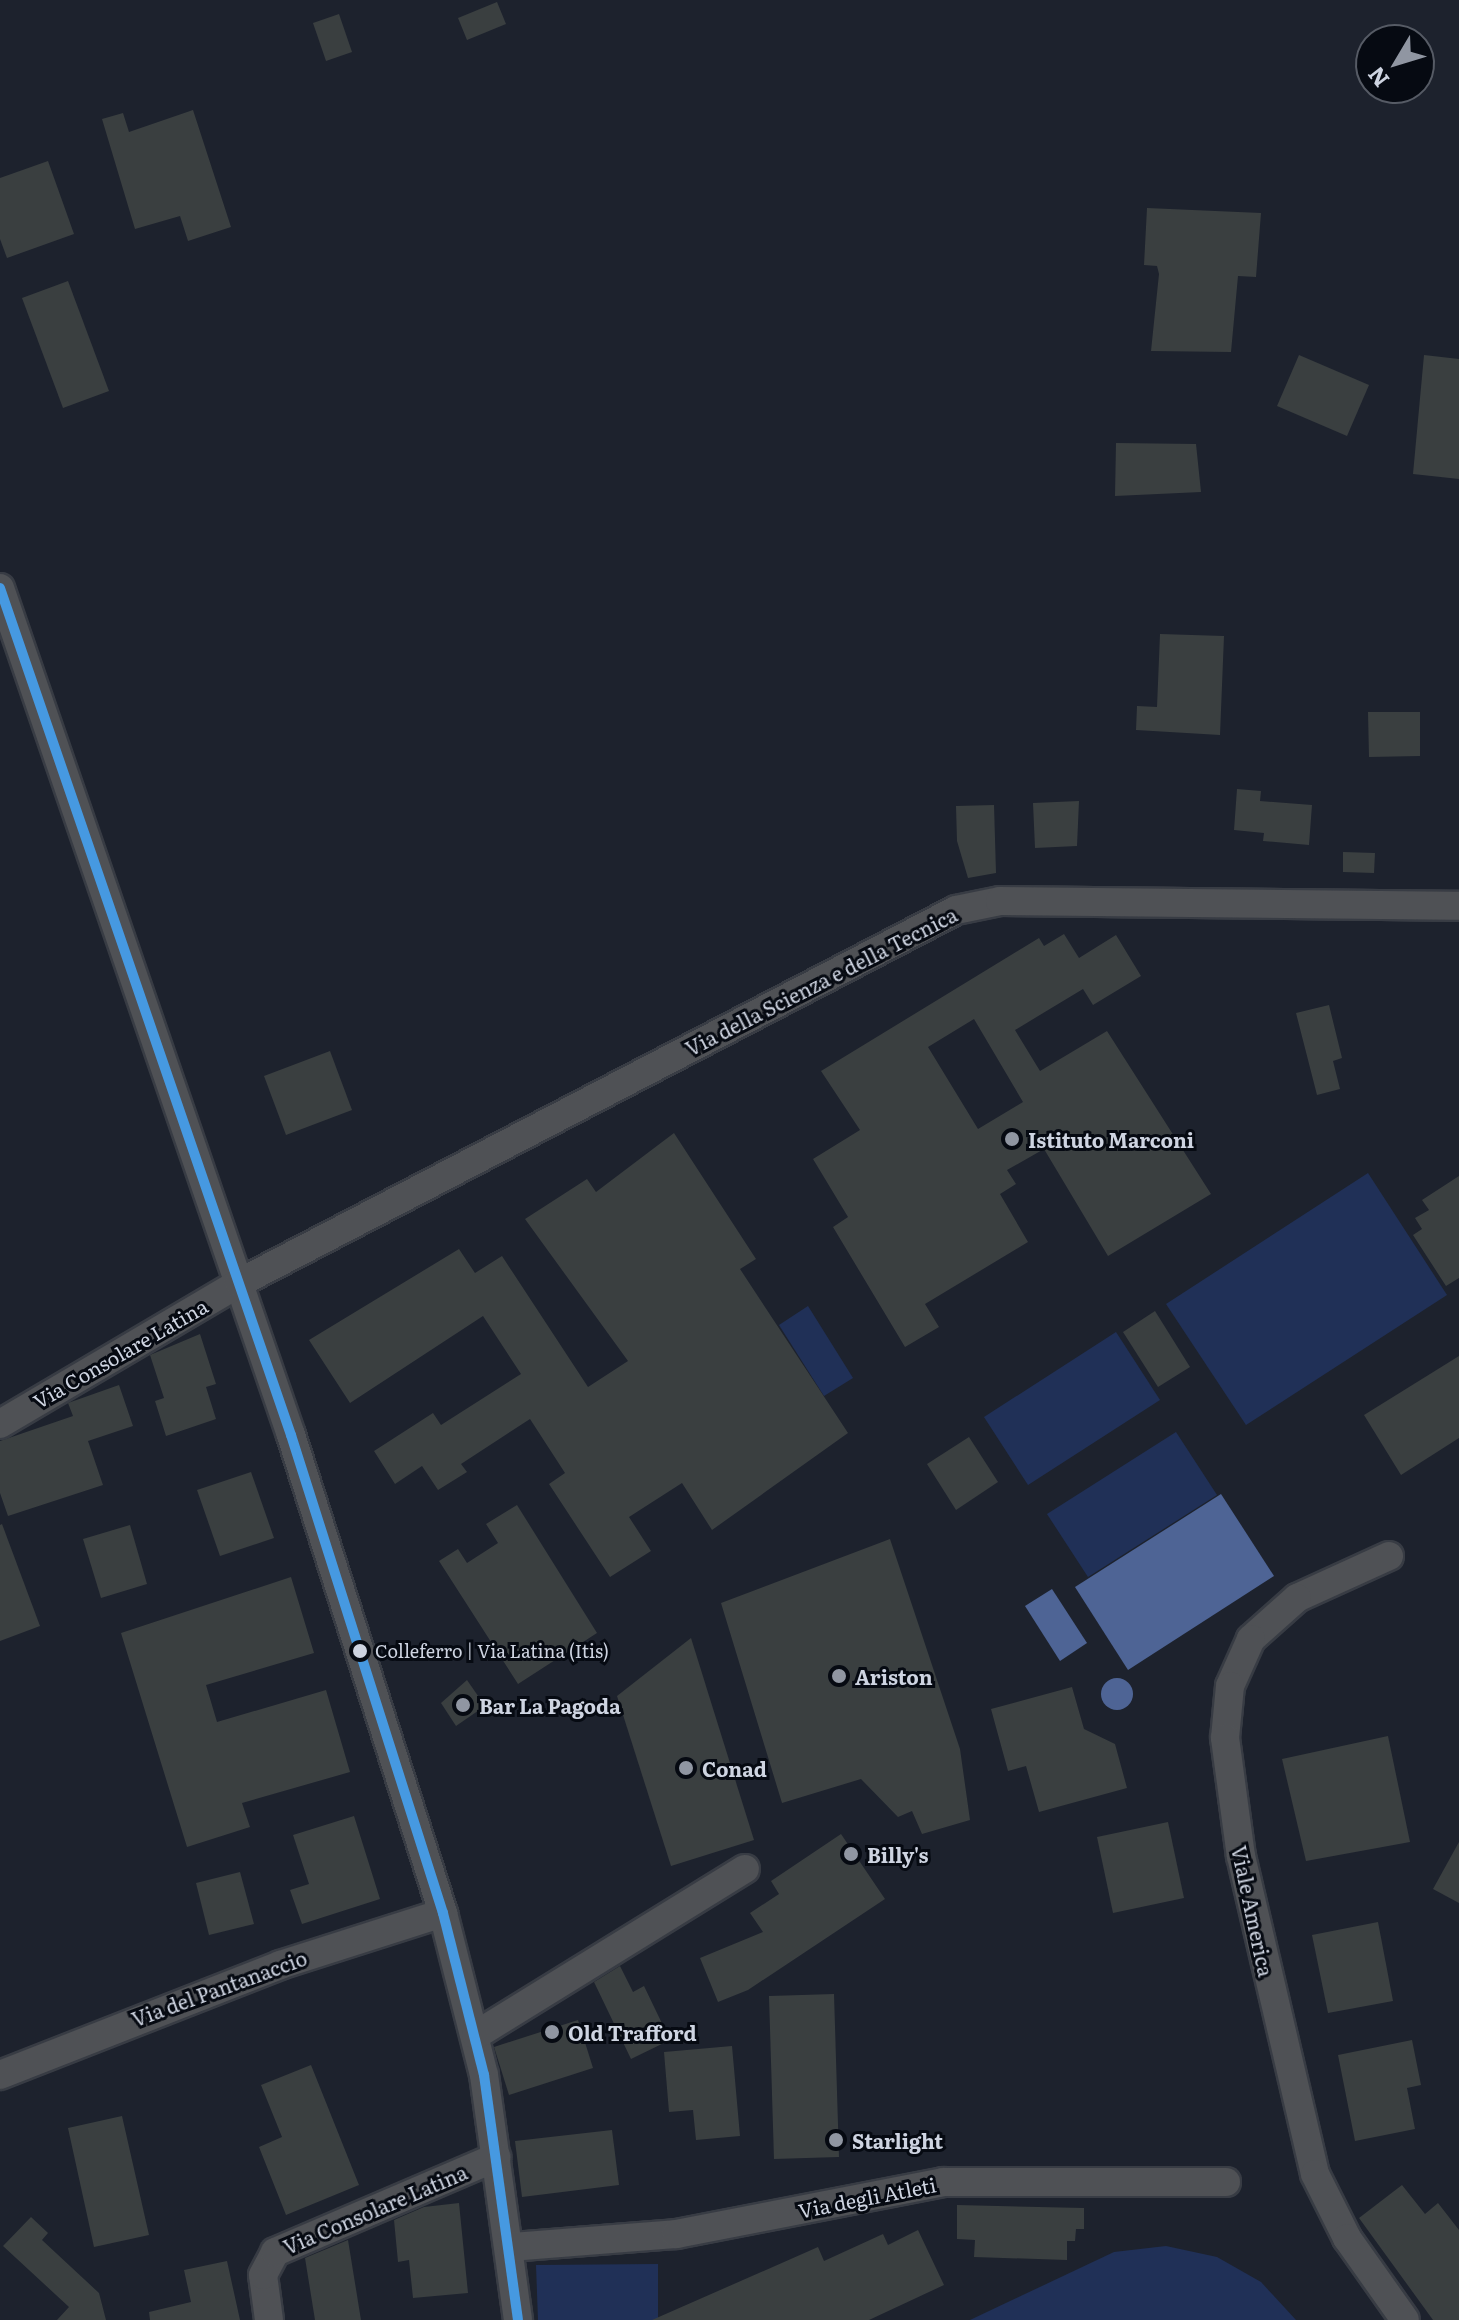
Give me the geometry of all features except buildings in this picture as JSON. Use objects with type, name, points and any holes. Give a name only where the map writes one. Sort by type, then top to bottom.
[{"type":"street","name":"Via Consolare Latina","points":[[0,588],[298,1457],[443,1913],[476,2035],[511,2247],[518,2320]]},
{"type":"street","name":"Via della Scienza e della Tecnica","points":[[239,1283],[938,918],[987,902],[1459,906]]},
{"type":"street","name":"Via Consolare Latina","points":[[0,1424],[239,1283]]},
{"type":"street","name":"Viale America","points":[[1389,1556],[1297,1598],[1251,1639],[1230,1686],[1225,1738],[1241,1856],[1312,2166],[1347,2238],[1405,2320]]},
{"type":"street","points":[[476,2035],[745,1869]]},
{"type":"street","name":"Via del Pantanaccio","points":[[0,2075],[280,1965],[443,1913]]},
{"type":"street","name":"Via Consolare Latina","points":[[269,2320],[263,2275],[275,2252],[497,2157]]},
{"type":"street","name":"Via degli Atleti","points":[[511,2247],[676,2234],[943,2182],[1226,2182]]},
{"type":"shaded area","points":[[1368,1173],[1447,1295],[1246,1425],[1166,1304]]},
{"type":"shaded area","points":[[808,1306],[853,1378],[824,1396],[779,1325]]},
{"type":"shaded area","points":[[1116,1332],[1160,1400],[1028,1485],[984,1417]]},
{"type":"shaded area","points":[[1176,1432],[1217,1495],[1088,1577],[1047,1514]]},
{"type":"shaded area","points":[[1221,1494],[1274,1576],[1128,1670],[1075,1587]]},
{"type":"shaded area","points":[[1052,1589],[1087,1643],[1060,1661],[1025,1606]]},
{"type":"shaded area","points":[[1117,1678],[1128,1683],[1133,1694],[1128,1705],[1117,1710],[1106,1705],[1101,1694],[1106,1683]]},
{"type":"shaded area","points":[[1166,2246],[1217,2257],[1261,2282],[1296,2320],[970,2320],[1114,2252]]},
{"type":"shaded area","points":[[658,2264],[658,2320],[538,2320],[536,2265]]},
{"type":"transit line","points":[[0,588],[291,1435],[443,1913],[484,2075],[518,2320]]},
{"type":"place","name":"Istituto Marconi","points":[[1012,1139]]},
{"type":"place","name":"Colleferro | Via Latina (Itis)","points":[[360,1651]]},
{"type":"place","name":"Ariston","points":[[839,1676]]},
{"type":"place","name":"Bar La Pagoda","points":[[463,1705]]},
{"type":"place","name":"Conad","points":[[686,1768]]},
{"type":"place","name":"Billy's","points":[[851,1854]]},
{"type":"place","name":"Old Trafford","points":[[552,2032]]},
{"type":"place","name":"Starlight","points":[[836,2140]]}]
